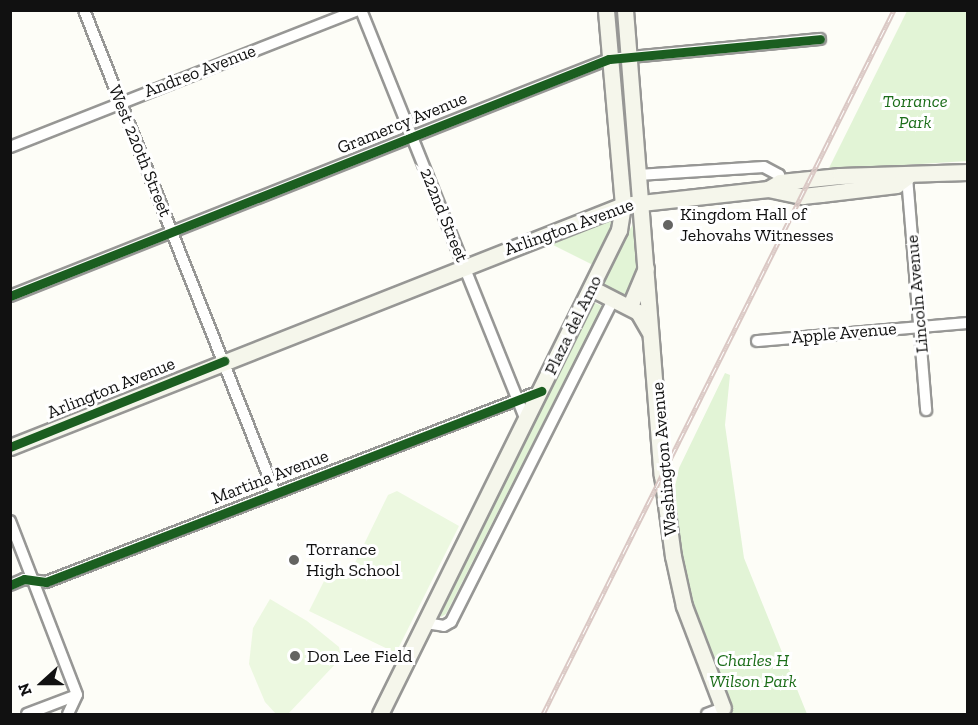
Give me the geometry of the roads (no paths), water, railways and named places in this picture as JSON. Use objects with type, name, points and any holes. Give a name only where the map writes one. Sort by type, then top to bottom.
[{"type":"street","name":"West 220th Street","points":[[84,10],[275,493]]},
{"type":"street","name":"Andreo Avenue","points":[[10,147],[359,10]]},
{"type":"street","name":"222nd Street","points":[[359,10],[413,137],[526,421]]},
{"type":"street","name":"Plaza del Amo","points":[[380,714],[619,230],[623,206],[606,10]]},
{"type":"street","points":[[625,10],[640,201]]},
{"type":"street","name":"Gramercy Avenue","points":[[10,296],[609,59],[628,55],[820,39]]},
{"type":"street","name":"Arlington Avenue","points":[[638,174],[764,167],[779,175],[774,185]]},
{"type":"street","name":"Arlington Avenue","points":[[10,447],[465,266],[640,201],[774,185],[802,196],[896,185],[907,177],[968,172]]},
{"type":"street","name":"Lincoln Avenue","points":[[907,177],[926,410]]},
{"type":"street","name":"Washington Avenue","points":[[640,201],[654,348],[662,475],[676,575],[684,606],[723,708]]},
{"type":"street","points":[[630,306],[646,266]]},
{"type":"street","points":[[591,288],[630,306],[645,318],[654,348]]},
{"type":"street","points":[[426,623],[444,626],[451,622],[614,298]]},
{"type":"street","name":"Apple Avenue","points":[[757,341],[968,323]]},
{"type":"street","name":"Martina Avenue","points":[[10,585],[34,580],[46,582],[541,391]]},
{"type":"street","points":[[10,521],[77,695],[68,714]]},
{"type":"street","points":[[27,714],[77,695]]},
{"type":"street","points":[[707,714],[723,708]]},
{"type":"railway","points":[[543,714],[894,10]]},
{"type":"place","name":"Kingdom Hall of Jehovahs Witnesses","points":[[668,225]]},
{"type":"place","name":"Torrance High School","points":[[294,560]]},
{"type":"place","name":"Don Lee Field","points":[[295,656]]},
{"type":"park label","name":"Torrance Park","points":[[915,112]]},
{"type":"park label","name":"Charles H Wilson Park","points":[[753,671]]}]
